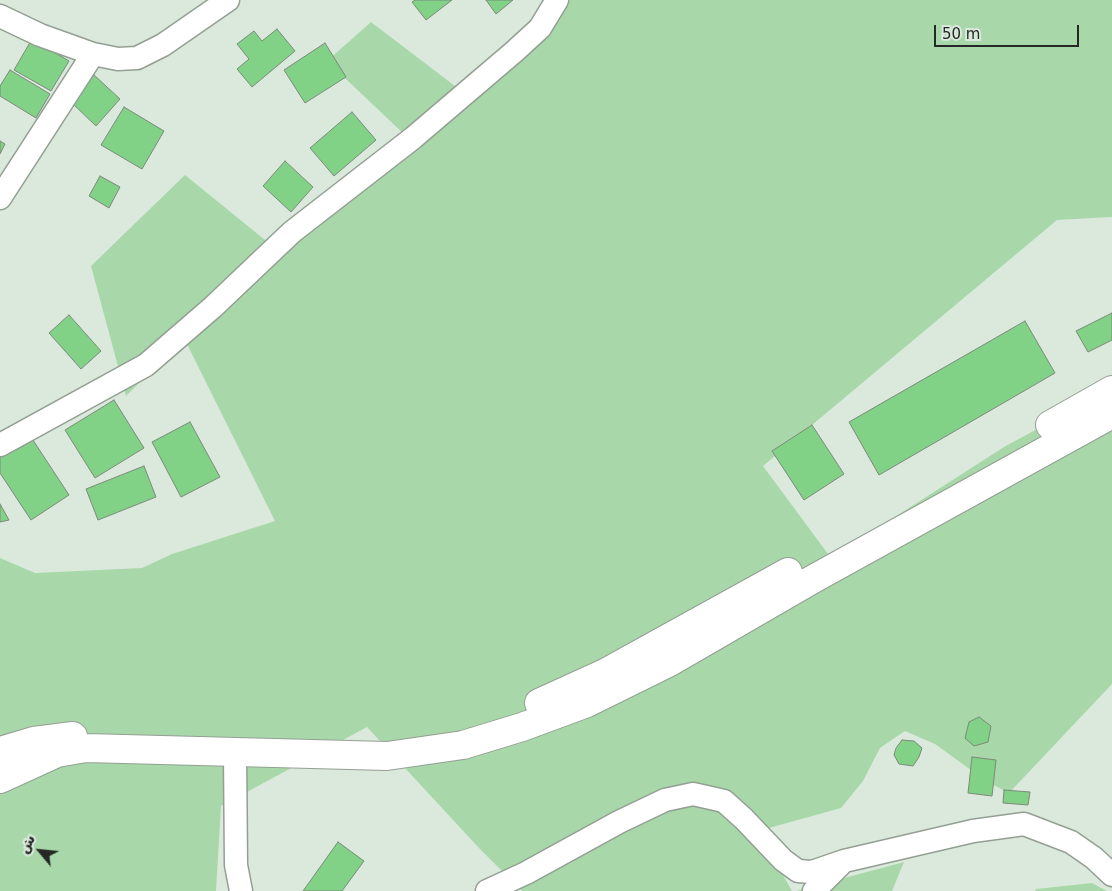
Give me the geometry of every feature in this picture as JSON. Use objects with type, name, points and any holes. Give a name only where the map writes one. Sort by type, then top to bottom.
[{"type":"highway","points":[[0,751],[34,741],[83,734],[160,733],[384,738],[424,735],[489,720],[540,703],[606,673],[1112,390]]},
{"type":"highway","points":[[0,779],[57,754],[86,748],[387,756],[463,745],[522,727],[587,703],[670,662],[824,573],[1112,414]]},
{"type":"street","points":[[0,16],[40,35],[93,54],[118,59],[137,58],[163,45],[228,0]]},
{"type":"street","points":[[0,445],[146,364],[213,307],[292,232],[413,138],[515,51],[540,28],[556,0]]},
{"type":"street","points":[[0,198],[93,54]]},
{"type":"street","points":[[234,753],[236,865],[241,891]]},
{"type":"street","points":[[487,891],[526,873],[619,822],[665,800],[693,794],[724,801],[744,819],[782,860],[798,871],[812,872],[844,861],[973,831],[1024,824],[1071,842],[1094,858],[1112,874]]},
{"type":"street","points":[[814,891],[844,861]]},
{"type":"street","points":[[231,891],[236,865]]},
{"type":"green space","points":[[566,0],[1112,0],[1112,217],[1057,220],[763,466],[831,558],[1004,447],[1041,427],[1112,397],[1112,684],[1009,793],[986,781],[935,744],[905,731],[880,748],[863,781],[841,808],[758,831],[792,891],[522,891],[479,848],[367,727],[221,806],[216,891],[0,891],[0,558],[35,573],[142,568],[172,554],[275,521],[184,338],[126,396],[91,266],[185,175],[265,240],[407,137],[327,61],[371,22],[468,96]]},
{"type":"green space","points":[[904,862],[892,891],[796,891]]},
{"type":"green space","points":[[1092,883],[1107,891],[1035,891],[1036,889]]},
{"type":"building","points":[[415,0],[452,0],[426,20],[412,2]]},
{"type":"building","points":[[486,0],[513,0],[496,14]]},
{"type":"building","points":[[277,29],[295,51],[252,87],[237,69],[249,59],[237,44],[254,31],[262,41]]},
{"type":"building","points":[[32,39],[69,61],[51,91],[14,70]]},
{"type":"building","points":[[325,43],[346,77],[305,103],[284,70]]},
{"type":"building","points":[[10,70],[50,94],[36,118],[0,96],[0,86]]},
{"type":"building","points":[[94,75],[120,99],[96,126],[70,101]]},
{"type":"building","points":[[124,107],[164,131],[142,169],[101,145]]},
{"type":"building","points":[[352,112],[376,140],[334,176],[310,148]]},
{"type":"building","points":[[0,141],[5,144],[0,154]]},
{"type":"building","points":[[285,161],[313,187],[291,212],[263,186]]},
{"type":"building","points":[[100,176],[120,187],[109,208],[89,196]]},
{"type":"building","points":[[1112,313],[1112,340],[1088,352],[1076,331]]},
{"type":"building","points":[[69,315],[101,351],[81,369],[49,333]]},
{"type":"building","points":[[1025,321],[1055,373],[879,475],[849,422]]},
{"type":"building","points":[[114,400],[144,448],[95,478],[65,430]]},
{"type":"building","points":[[190,422],[220,477],[181,497],[152,442]]},
{"type":"building","points":[[812,425],[844,474],[804,500],[772,451]]},
{"type":"building","points":[[29,434],[69,495],[31,520],[0,473],[0,454]]},
{"type":"building","points":[[144,466],[156,497],[98,520],[86,489]]},
{"type":"building","points":[[0,504],[9,520],[0,522]]},
{"type":"building","points":[[979,717],[991,726],[988,742],[974,746],[965,738],[969,722]]},
{"type":"building","points":[[902,740],[914,741],[922,748],[913,766],[899,764],[894,755],[896,748]]},
{"type":"building","points":[[972,757],[996,760],[992,796],[968,793]]},
{"type":"building","points":[[1004,790],[1030,792],[1028,805],[1003,803]]},
{"type":"building","points":[[338,842],[364,861],[342,891],[303,891]]}]
